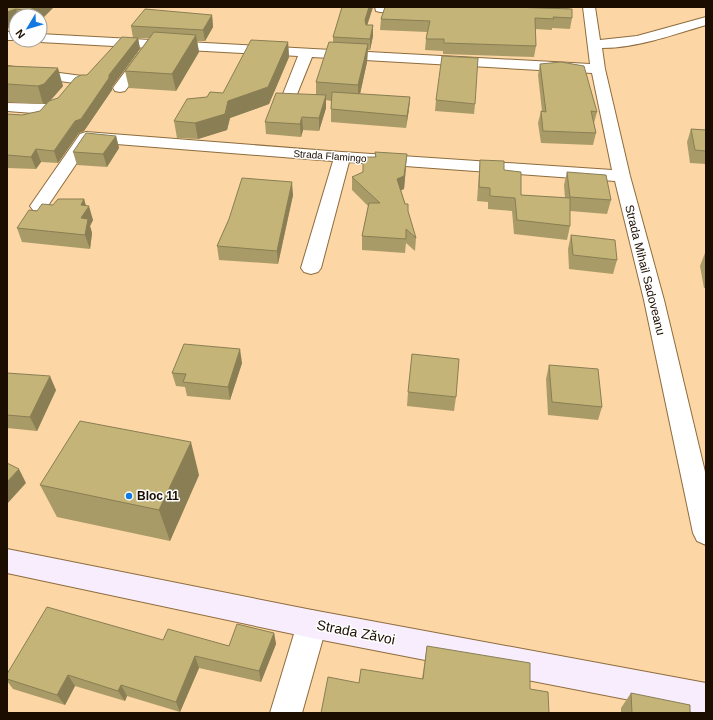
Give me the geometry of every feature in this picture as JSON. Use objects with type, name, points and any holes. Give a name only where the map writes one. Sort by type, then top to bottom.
[{"type":"street","points":[[379,12],[427,10]]},
{"type":"street","name":"Strada Mihail Sadoveanu","points":[[585,13],[594,44],[598,69],[622,176],[654,300],[706,533]]},
{"type":"street","points":[[594,44],[606,45],[626,42],[706,21]]},
{"type":"street","points":[[48,38],[598,69]]},
{"type":"street","points":[[120,88],[153,44]]},
{"type":"street","points":[[288,99],[307,52]]},
{"type":"street","points":[[7,70],[82,80]]},
{"type":"street","points":[[7,120],[34,121],[38,119],[72,86],[90,76],[95,71]]},
{"type":"street","points":[[7,107],[58,100]]},
{"type":"street","name":"Strada Flamingo","points":[[39,206],[86,137],[342,157],[622,176]]},
{"type":"street","points":[[311,268],[342,157]]},
{"type":"street","name":"Strada Zăvoi","points":[[7,561],[312,624],[706,699]]},
{"type":"street","points":[[286,713],[312,624]]},
{"type":"building","points":[[7,7],[34,7],[8,8],[7,12]]},
{"type":"building","points":[[342,7],[369,7],[365,20],[366,25],[373,25],[370,39],[333,37]]},
{"type":"building","points":[[385,7],[510,7],[572,9],[572,18],[535,18],[536,46],[444,43],[444,39],[426,39],[430,21],[381,19]]},
{"type":"building","points":[[145,9],[212,15],[203,30],[131,26]]},
{"type":"building","points":[[154,32],[196,35],[172,74],[125,71]]},
{"type":"building","points":[[122,37],[138,38],[109,75],[109,78],[81,119],[75,121],[54,151],[36,149],[31,157],[7,155],[7,114],[22,115],[40,111],[49,101],[58,98],[75,78],[81,75],[87,75]]},
{"type":"building","points":[[251,40],[288,42],[268,87],[228,101],[225,114],[195,123],[174,121],[187,99],[207,97],[210,92],[223,93]]},
{"type":"building","points":[[329,42],[368,44],[358,85],[316,82]]},
{"type":"building","points":[[442,56],[478,58],[475,104],[436,100]]},
{"type":"building","points":[[561,62],[584,66],[597,112],[591,111],[596,133],[543,131],[541,111],[546,112],[540,64]]},
{"type":"building","points":[[7,66],[58,68],[44,84],[38,86],[7,84]]},
{"type":"building","points":[[332,92],[410,97],[407,116],[331,109]]},
{"type":"building","points":[[276,93],[326,95],[319,118],[302,117],[300,124],[265,122]]},
{"type":"building","points":[[691,129],[706,130],[706,151],[695,150]]},
{"type":"building","points":[[86,133],[116,136],[103,154],[73,152]]},
{"type":"building","points":[[375,152],[407,154],[404,176],[397,179],[405,204],[408,204],[408,211],[416,238],[406,229],[406,239],[362,236],[369,203],[380,203],[352,177],[363,172],[363,157],[376,157]]},
{"type":"building","points":[[480,160],[504,161],[504,170],[521,172],[521,195],[570,198],[570,226],[517,220],[515,198],[490,196],[490,188],[479,187]]},
{"type":"building","points":[[567,172],[606,175],[611,200],[570,197]]},
{"type":"building","points":[[242,178],[292,182],[277,251],[217,246],[229,219]]},
{"type":"building","points":[[58,199],[84,199],[81,205],[89,206],[81,218],[88,219],[85,235],[17,228],[29,210],[37,211],[42,204],[53,205]]},
{"type":"building","points":[[571,235],[615,240],[617,260],[573,255]]},
{"type":"building","points":[[184,344],[240,349],[228,387],[183,382],[186,374],[172,373]]},
{"type":"building","points":[[412,354],[459,359],[456,397],[408,392]]},
{"type":"building","points":[[549,365],[598,369],[602,407],[552,402]]},
{"type":"building","points":[[7,373],[50,376],[30,417],[7,415]]},
{"type":"building","points":[[80,421],[191,442],[159,510],[40,485]]},
{"type":"building","points":[[7,463],[19,469],[7,482]]},
{"type":"building","points":[[47,607],[163,640],[168,629],[229,646],[237,624],[274,633],[259,671],[195,656],[176,702],[121,685],[118,691],[68,675],[57,695],[7,679],[7,674]]},
{"type":"building","points":[[427,646],[530,663],[530,689],[548,692],[549,713],[321,713],[328,677],[359,683],[361,669],[423,679]]},
{"type":"building","points":[[631,693],[690,705],[690,713],[632,713]]},
{"type":"place","name":"Bloc 11","points":[[129,496]]}]
